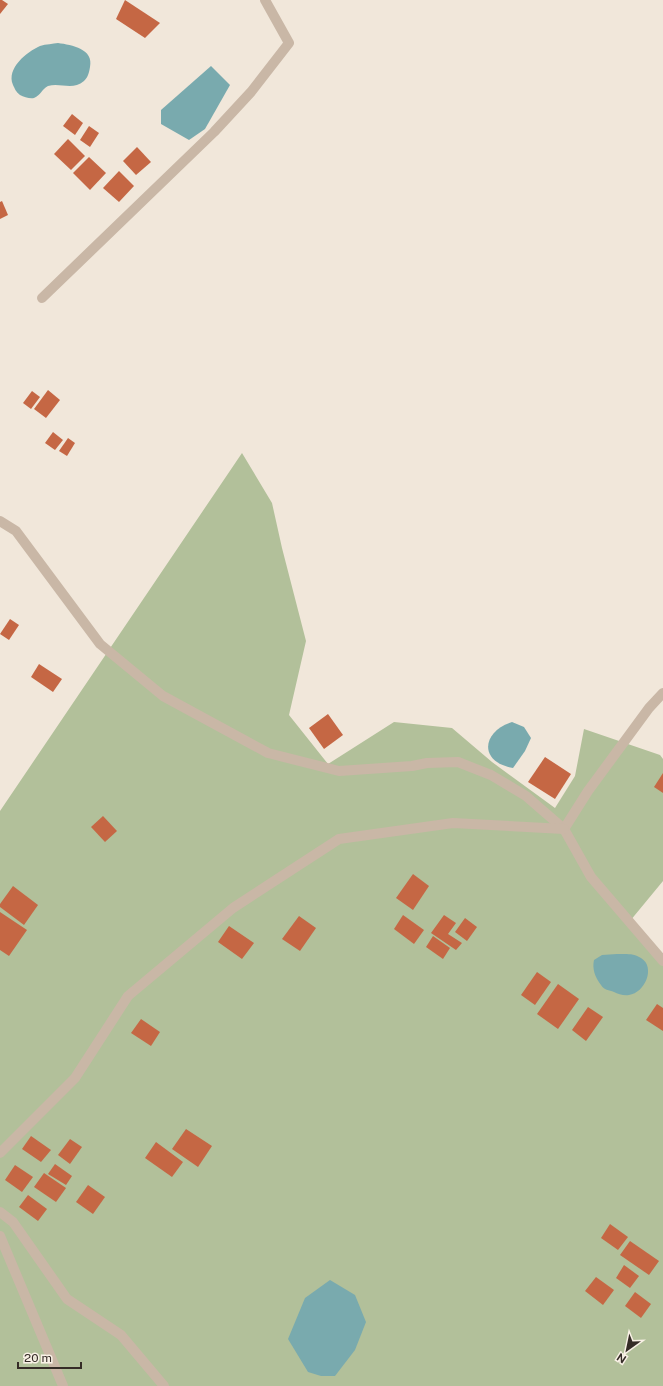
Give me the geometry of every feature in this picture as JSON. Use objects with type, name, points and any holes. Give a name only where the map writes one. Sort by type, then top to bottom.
[{"type":"street","points":[[42,298],[214,132],[251,92],[289,44],[265,0]]},
{"type":"street","points":[[0,521],[16,531],[100,644],[163,696],[268,753],[339,771],[412,766],[427,763],[458,762],[491,775],[526,796],[564,829],[590,877],[663,961]]},
{"type":"street","points":[[564,829],[593,784],[649,708],[663,693]]},
{"type":"street","points":[[0,1153],[76,1078],[128,996],[233,908],[339,839],[453,823],[564,829]]},
{"type":"street","points":[[0,1212],[13,1222],[68,1299],[121,1335],[164,1386]]},
{"type":"street","points":[[0,1236],[63,1386]]},
{"type":"green space","points":[[242,453],[272,503],[306,641],[289,715],[328,764],[394,722],[452,728],[492,762],[555,808],[575,776],[584,729],[660,755],[663,759],[663,881],[630,921],[663,965],[663,1386],[0,1386],[0,811]]},
{"type":"water","points":[[58,43],[81,49],[89,56],[89,73],[84,81],[80,84],[70,86],[48,86],[34,98],[27,98],[20,95],[13,85],[12,79],[12,73],[19,61],[29,52],[42,45]]},
{"type":"water","points":[[211,66],[230,85],[205,129],[189,140],[161,124],[161,110]]},
{"type":"water","points":[[512,722],[524,727],[531,738],[525,751],[513,768],[502,765],[494,760],[489,753],[488,746],[490,739],[495,732],[502,726]]},
{"type":"water","points":[[602,955],[636,955],[645,962],[648,967],[647,979],[644,985],[635,993],[623,995],[607,990],[602,987],[596,976],[593,967],[594,960]]},
{"type":"water","points":[[330,1280],[355,1295],[366,1322],[355,1350],[335,1376],[321,1376],[308,1372],[288,1339],[305,1298]]},
{"type":"building","points":[[0,0],[8,4],[0,14]]},
{"type":"building","points":[[125,0],[160,23],[145,38],[116,19]]},
{"type":"building","points":[[72,114],[83,123],[75,135],[63,126]]},
{"type":"building","points":[[89,126],[99,133],[90,147],[80,140]]},
{"type":"building","points":[[68,139],[85,156],[71,170],[54,154]]},
{"type":"building","points":[[137,147],[151,162],[136,175],[123,161]]},
{"type":"building","points":[[89,157],[106,173],[90,190],[73,173]]},
{"type":"building","points":[[119,171],[134,186],[119,202],[103,188]]},
{"type":"building","points":[[2,201],[8,215],[0,219],[0,202]]},
{"type":"building","points":[[48,390],[60,400],[46,418],[34,409]]},
{"type":"building","points":[[32,391],[40,397],[31,409],[23,403]]},
{"type":"building","points":[[53,432],[63,440],[55,450],[45,443]]},
{"type":"building","points":[[68,438],[75,443],[67,456],[59,451]]},
{"type":"building","points":[[10,619],[19,625],[9,640],[0,634]]},
{"type":"building","points":[[39,664],[62,679],[53,692],[31,677]]},
{"type":"building","points":[[328,714],[343,735],[324,749],[309,728]]},
{"type":"building","points":[[545,757],[571,774],[555,799],[528,782]]},
{"type":"building","points":[[663,773],[663,793],[654,787]]},
{"type":"building","points":[[103,816],[117,831],[105,842],[91,827]]},
{"type":"building","points":[[413,874],[429,886],[413,910],[396,898]]},
{"type":"building","points":[[13,886],[38,905],[24,925],[0,907],[0,904]]},
{"type":"building","points":[[0,912],[27,930],[9,956],[0,950]]},
{"type":"building","points":[[403,915],[424,930],[414,944],[394,929]]},
{"type":"building","points":[[444,915],[456,923],[448,934],[462,943],[456,950],[431,933]]},
{"type":"building","points":[[299,916],[316,928],[300,951],[282,939]]},
{"type":"building","points":[[465,918],[477,927],[467,941],[455,932]]},
{"type":"building","points":[[229,926],[254,943],[242,959],[218,942]]},
{"type":"building","points":[[433,936],[450,948],[443,959],[426,947]]},
{"type":"building","points":[[537,972],[551,982],[535,1005],[521,995]]},
{"type":"building","points":[[558,984],[579,999],[558,1029],[537,1014]]},
{"type":"building","points":[[657,1004],[663,1008],[663,1031],[646,1020]]},
{"type":"building","points":[[588,1007],[603,1017],[586,1041],[572,1030]]},
{"type":"building","points":[[141,1019],[160,1032],[151,1046],[131,1033]]},
{"type":"building","points":[[186,1129],[212,1146],[198,1167],[172,1149]]},
{"type":"building","points":[[31,1136],[51,1150],[41,1162],[22,1149]]},
{"type":"building","points":[[70,1139],[82,1147],[70,1164],[58,1155]]},
{"type":"building","points":[[156,1142],[183,1162],[172,1177],[145,1158]]},
{"type":"building","points":[[55,1164],[72,1176],[66,1185],[48,1174]]},
{"type":"building","points":[[15,1165],[33,1177],[22,1192],[5,1180]]},
{"type":"building","points":[[44,1173],[66,1188],[56,1202],[34,1187]]},
{"type":"building","points":[[88,1185],[105,1197],[93,1214],[76,1202]]},
{"type":"building","points":[[28,1195],[47,1209],[38,1221],[19,1207]]},
{"type":"building","points":[[610,1224],[628,1237],[618,1250],[601,1238]]},
{"type":"building","points":[[630,1241],[659,1261],[649,1275],[620,1255]]},
{"type":"building","points":[[624,1265],[639,1276],[630,1288],[616,1278]]},
{"type":"building","points":[[596,1277],[614,1290],[603,1305],[585,1291]]},
{"type":"building","points":[[635,1292],[651,1304],[641,1318],[625,1306]]}]
